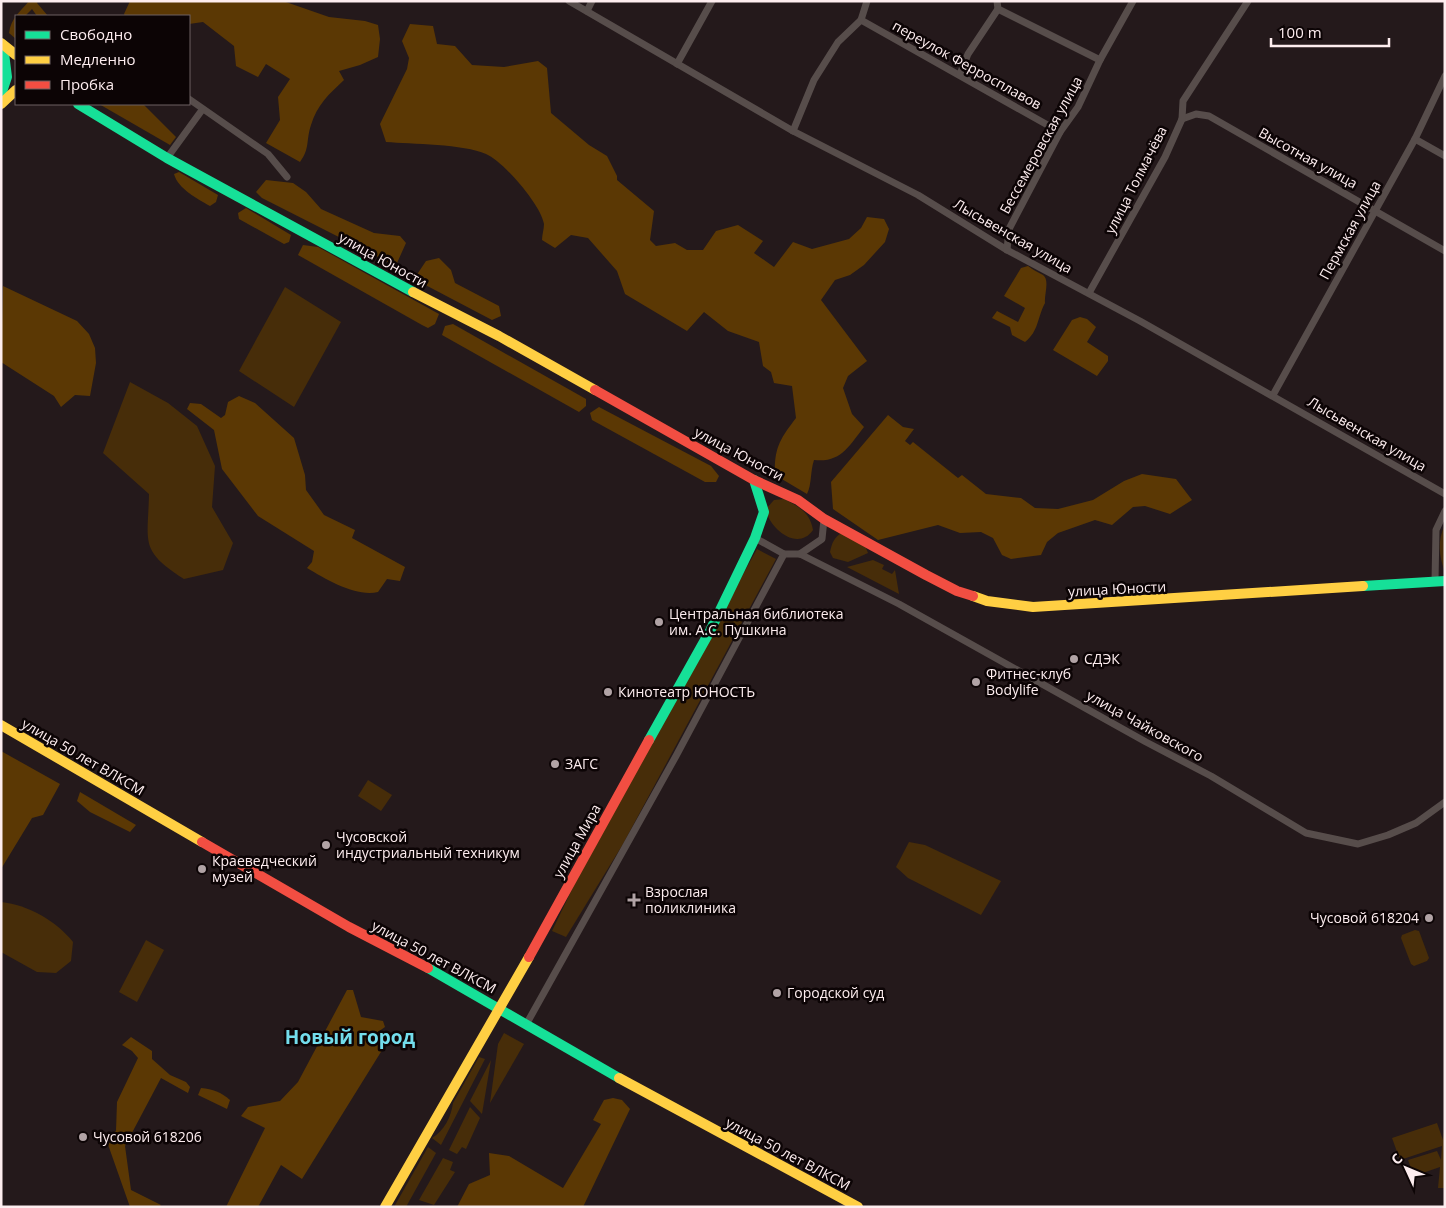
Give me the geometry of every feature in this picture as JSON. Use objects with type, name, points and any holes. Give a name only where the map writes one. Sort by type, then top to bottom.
[{"type":"street","name":"Лысьвенская улица","points":[[569,1],[794,131],[918,195],[1007,250],[1273,395],[1445,494]]},
{"type":"street","points":[[587,11],[592,1]]},
{"type":"street","points":[[677,64],[712,1]]},
{"type":"street","points":[[794,131],[814,80],[838,42],[861,20],[866,1]]},
{"type":"street","name":"Бессемеровская улица","points":[[1007,250],[1009,229],[1060,132],[1074,115],[1100,60],[1133,1]]},
{"type":"street","name":"улица Толмачёва","points":[[1089,293],[1165,158],[1182,119],[1183,101],[1248,1]]},
{"type":"street","points":[[960,74],[968,54],[997,5],[1100,60]]},
{"type":"street","name":"переулок Ферросплавов","points":[[861,20],[1060,132]]},
{"type":"street","points":[[2,44],[15,55]]},
{"type":"street","points":[[1,94],[7,77],[2,44]]},
{"type":"street","name":"Пермская улица","points":[[1273,395],[1415,140],[1445,76]]},
{"type":"street","points":[[1,104],[15,91]]},
{"type":"street","points":[[190,100],[268,154],[287,177]]},
{"type":"street","name":"улица Юности","points":[[80,105],[167,158],[429,301],[499,336],[754,480],[798,500],[824,519],[957,591],[987,601],[1033,608],[1440,581]]},
{"type":"street","points":[[167,158],[202,110]]},
{"type":"street","name":"Высотная улица","points":[[1182,119],[1196,114],[1209,116],[1445,251]]},
{"type":"street","points":[[1415,140],[1445,156]]},
{"type":"street","name":"улица Мира","points":[[385,1207],[501,1008],[691,667],[755,538],[764,512],[754,480]]},
{"type":"street","points":[[1440,581],[1436,530],[1445,511]]},
{"type":"street","points":[[800,554],[822,539],[824,519]]},
{"type":"street","name":"улица Чайковского","points":[[755,538],[784,554],[800,554],[899,604],[1146,742],[1211,776],[1306,833],[1358,844],[1416,823],[1445,802]]},
{"type":"street","points":[[527,1023],[667,773],[784,554]]},
{"type":"street","name":"улица 50 лет ВЛКСМ","points":[[1,724],[349,927],[450,979],[641,1091],[858,1207]]},
{"type":"shaded area","points":[[29,1],[38,1],[37,3],[47,15],[36,15],[32,9],[26,15],[17,15]]},
{"type":"shaded area","points":[[130,1],[283,1],[329,17],[365,21],[378,25],[380,39],[378,57],[339,71],[344,80],[320,106],[310,130],[305,153],[300,162],[266,143],[280,120],[278,97],[290,79],[266,64],[258,77],[236,66],[234,46],[203,22],[190,24],[190,15],[124,14]]},
{"type":"shaded area","points":[[15,18],[15,38],[9,33]]},
{"type":"shaded area","points":[[410,24],[433,26],[437,44],[455,46],[472,65],[504,67],[538,61],[547,68],[551,113],[589,145],[607,156],[617,176],[617,180],[654,211],[650,240],[656,246],[675,243],[687,250],[703,250],[716,231],[738,225],[763,241],[754,253],[774,267],[793,242],[812,249],[849,239],[861,228],[867,217],[884,219],[889,229],[885,242],[864,265],[850,275],[835,280],[821,300],[867,361],[848,376],[843,388],[852,414],[864,427],[849,447],[838,456],[831,459],[814,460],[807,494],[775,475],[779,444],[796,418],[792,386],[774,383],[771,372],[763,366],[759,342],[728,331],[704,312],[687,331],[625,294],[617,271],[588,238],[571,235],[555,248],[542,240],[544,224],[529,195],[502,165],[486,154],[451,146],[386,142],[380,124],[407,69],[409,58],[402,41]]},
{"type":"shaded area","points":[[101,105],[144,105],[176,137],[170,145]]},
{"type":"shaded area","points":[[179,172],[218,195],[216,202],[210,206],[189,193],[176,179],[174,174]]},
{"type":"shaded area","points":[[266,180],[293,183],[306,192],[321,209],[374,233],[400,236],[406,243],[397,263],[392,264],[262,198],[256,192]]},
{"type":"shaded area","points":[[246,208],[291,235],[289,242],[284,244],[239,219],[238,213]]},
{"type":"shaded area","points":[[303,245],[318,247],[439,314],[435,324],[428,328],[422,325],[298,255]]},
{"type":"shaded area","points":[[439,258],[451,270],[455,283],[499,306],[501,316],[492,320],[414,279],[426,261]]},
{"type":"shaded area","points":[[1028,266],[1045,277],[1046,284],[1045,303],[1033,333],[1025,342],[1012,335],[1010,327],[992,318],[997,311],[1018,322],[1025,308],[1004,296],[1021,268]]},
{"type":"shaded area","points":[[3,286],[77,321],[89,334],[95,348],[96,363],[90,396],[75,395],[61,407],[54,396],[1,362]]},
{"type":"shaded area","points":[[285,287],[341,322],[294,407],[239,371]]},
{"type":"shaded area","points":[[1080,317],[1087,319],[1096,327],[1087,342],[1108,356],[1108,361],[1097,376],[1053,350],[1072,320]]},
{"type":"shaded area","points":[[453,324],[586,399],[586,406],[579,412],[442,335],[445,326]]},
{"type":"shaded area","points":[[130,382],[168,403],[197,426],[215,466],[212,507],[233,543],[223,570],[184,579],[159,560],[149,544],[149,494],[103,453]]},
{"type":"shaded area","points":[[239,396],[255,403],[294,438],[305,475],[306,490],[324,515],[355,530],[352,538],[405,567],[400,581],[387,579],[378,592],[369,593],[351,590],[332,582],[307,568],[312,562],[314,551],[258,516],[222,469],[214,430],[187,409],[190,403],[201,404],[221,418],[225,415],[228,402]]},
{"type":"shaded area","points":[[599,407],[711,466],[719,476],[716,482],[705,482],[592,420],[590,413]]},
{"type":"shaded area","points":[[888,415],[903,427],[914,429],[905,441],[910,445],[913,442],[958,478],[962,475],[986,494],[1021,498],[1035,508],[1058,509],[1093,500],[1124,481],[1142,474],[1176,479],[1192,500],[1170,514],[1145,506],[1133,507],[1112,525],[1095,520],[1058,533],[1047,542],[1041,555],[1011,559],[1002,555],[993,538],[981,532],[960,533],[938,525],[878,540],[833,509],[831,482]]},
{"type":"shaded area","points":[[784,499],[806,514],[813,530],[807,536],[800,539],[792,538],[785,535],[772,524],[766,509],[774,500]]},
{"type":"shaded area","points":[[1445,525],[1445,572],[1440,548],[1442,531]]},
{"type":"shaded area","points":[[842,533],[866,548],[868,553],[848,562],[833,558],[830,552],[833,543],[835,538]]},
{"type":"shaded area","points":[[757,549],[776,559],[623,844],[566,937],[552,931],[590,852]]},
{"type":"shaded area","points":[[873,560],[884,565],[882,569],[892,574],[895,570],[899,594],[847,567]]},
{"type":"shaded area","points":[[1,751],[60,784],[43,815],[32,818],[1,869]]},
{"type":"shaded area","points":[[368,780],[392,795],[381,811],[358,796]]},
{"type":"shaded area","points":[[80,792],[136,825],[130,832],[90,812],[77,801]]},
{"type":"shaded area","points":[[909,842],[925,845],[1001,881],[981,915],[908,878],[896,867]]},
{"type":"shaded area","points":[[1,902],[32,910],[59,927],[73,942],[71,961],[56,973],[37,972],[1,952]]},
{"type":"shaded area","points":[[1415,930],[1419,931],[1429,958],[1427,961],[1414,966],[1411,964],[1401,938],[1402,935]]},
{"type":"shaded area","points":[[146,940],[164,950],[137,1002],[119,992]]},
{"type":"shaded area","points":[[347,990],[353,990],[361,1017],[383,1021],[385,1027],[375,1034],[375,1039],[384,1047],[302,1179],[281,1165],[258,1207],[226,1207],[265,1128],[241,1116],[248,1107],[280,1101],[298,1082]]},
{"type":"shaded area","points":[[504,1033],[524,1044],[490,1103],[498,1044]]},
{"type":"shaded area","points":[[131,1037],[152,1051],[152,1059],[170,1075],[186,1082],[190,1087],[188,1093],[161,1078],[125,1146],[131,1190],[161,1205],[159,1207],[130,1207],[105,1136],[116,1131],[117,1102],[138,1058],[132,1051],[122,1045]]},
{"type":"shaded area","points":[[479,1057],[485,1059],[441,1145],[432,1138],[440,1132],[446,1123],[453,1103]]},
{"type":"shaded area","points":[[491,1060],[482,1114],[470,1101]]},
{"type":"shaded area","points":[[201,1088],[217,1091],[227,1097],[230,1100],[227,1109],[198,1095]]},
{"type":"shaded area","points":[[613,1098],[622,1100],[630,1109],[583,1207],[457,1207],[469,1184],[490,1175],[489,1153],[509,1156],[563,1188],[601,1124],[593,1120],[604,1100]]},
{"type":"shaded area","points":[[470,1107],[480,1118],[466,1149],[462,1147],[457,1154],[449,1150]]},
{"type":"shaded area","points":[[1437,1123],[1443,1140],[1445,1124],[1445,1188],[1438,1188],[1440,1167],[1414,1176],[1408,1160],[1437,1151],[1441,1160],[1442,1146],[1400,1160],[1392,1138]]},
{"type":"shaded area","points":[[428,1147],[436,1153],[406,1207],[394,1207]]},
{"type":"shaded area","points":[[443,1158],[453,1162],[450,1170],[455,1172],[434,1205],[419,1200]]},
{"type":"traffic: fast","points":[[1,95],[7,77],[3,45]]},
{"type":"traffic: fast","points":[[80,105],[167,158],[413,292]]},
{"type":"traffic: fast","points":[[649,740],[710,631],[755,538],[764,512],[754,480]]},
{"type":"traffic: fast","points":[[1363,586],[1445,581]]},
{"type":"traffic: fast","points":[[428,968],[619,1078]]},
{"type":"traffic: slow","points":[[1,43],[15,54]]},
{"type":"traffic: slow","points":[[1,104],[15,91]]},
{"type":"traffic: slow","points":[[413,292],[499,336],[595,390]]},
{"type":"traffic: slow","points":[[973,596],[987,601],[1033,607],[1363,586]]},
{"type":"traffic: slow","points":[[1,725],[202,842]]},
{"type":"traffic: slow","points":[[385,1207],[529,957]]},
{"type":"traffic: slow","points":[[619,1078],[858,1207]]},
{"type":"traffic: jam","points":[[595,390],[754,480],[798,500],[824,519],[926,575],[957,591],[973,596]]},
{"type":"traffic: jam","points":[[529,957],[649,740]]},
{"type":"traffic: jam","points":[[202,842],[349,927],[428,968]]},
{"type":"place","name":"Центральная библиотека им. А.С. Пушкина","points":[[659,622]]},
{"type":"place","name":"СДЭК","points":[[1074,659]]},
{"type":"place","name":"Фитнес-клуб Bodylife","points":[[976,682]]},
{"type":"place","name":"Кинотеатр ЮНОСТЬ","points":[[608,692]]},
{"type":"place","name":"ЗАГС","points":[[555,764]]},
{"type":"place","name":"Чусовской индустриальный техникум","points":[[326,845]]},
{"type":"place","name":"Краеведческий музей","points":[[202,869]]},
{"type":"place","name":"Взрослая поликлиника","points":[[634,900]]},
{"type":"place","name":"Чусовой 618204","points":[[1429,918]]},
{"type":"place","name":"Городской суд","points":[[777,993]]},
{"type":"place","name":"Чусовой 618206","points":[[83,1137]]},
{"type":"district","name":"Новый город","points":[[350,1037]]}]
